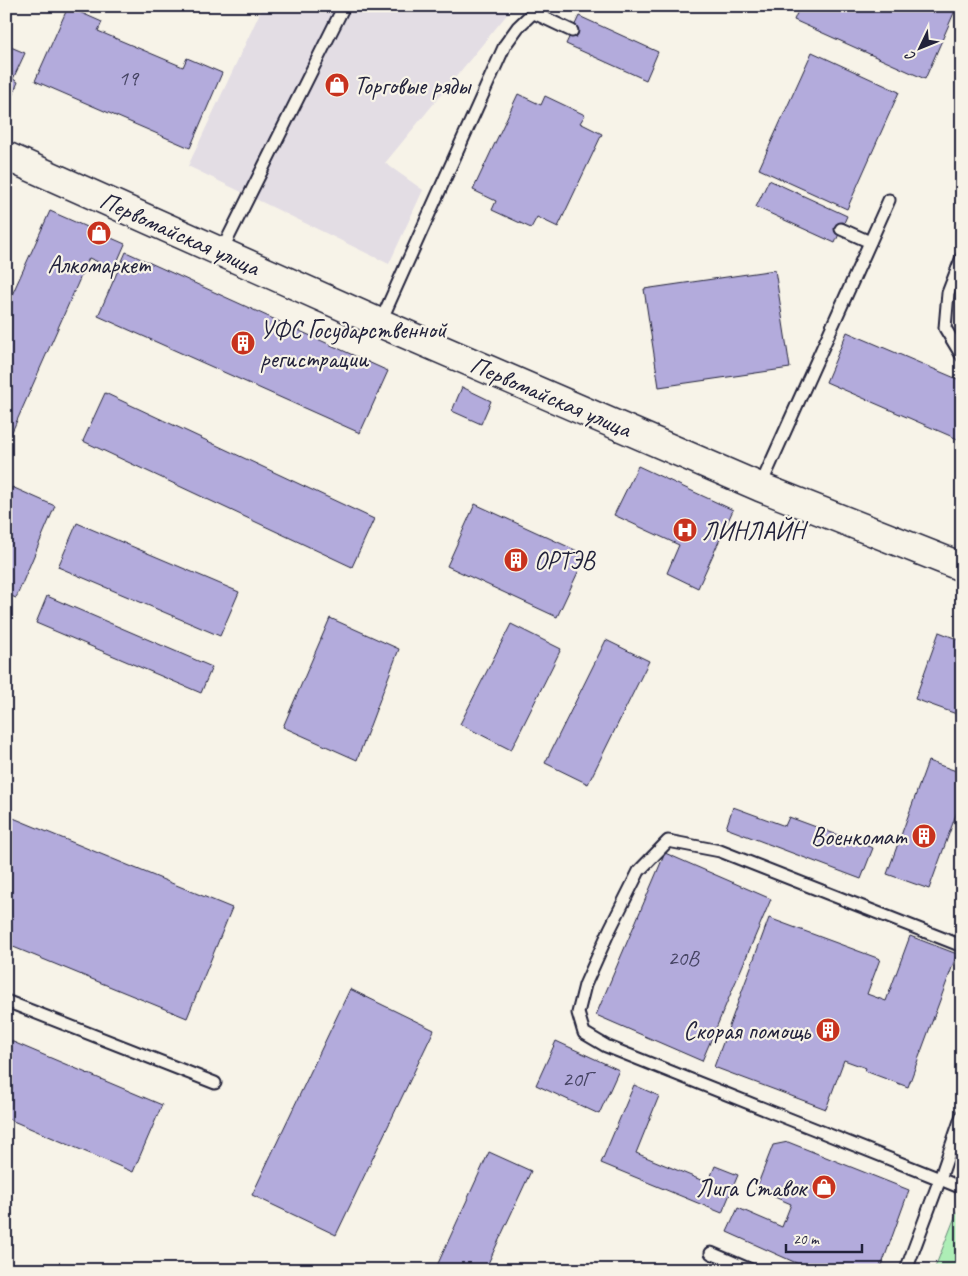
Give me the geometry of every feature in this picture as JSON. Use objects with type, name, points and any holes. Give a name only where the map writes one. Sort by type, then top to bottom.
[{"type":"street","name":"Первомайская улица","points":[[6,156],[380,323],[760,487],[962,567]]},
{"type":"lane","points":[[221,252],[344,6]]},
{"type":"lane","points":[[380,323],[505,45],[518,27],[536,9],[572,31]]},
{"type":"lane","points":[[760,487],[889,200]]},
{"type":"lane","points":[[841,229],[870,242]]},
{"type":"lane","points":[[962,257],[948,293],[945,328],[962,356]]},
{"type":"lane","points":[[962,946],[720,851],[668,841],[639,871],[585,985],[578,1013],[584,1033],[606,1046],[962,1188]]},
{"type":"lane","points":[[6,1001],[215,1083]]},
{"type":"lane","points":[[906,1270],[962,1115]]},
{"type":"lane","points":[[711,1253],[751,1270]]},
{"type":"shaded area","name":"Торговые ряды","points":[[263,6],[514,6],[385,163],[423,190],[389,264],[188,166]]},
{"type":"green space","points":[[962,1199],[962,1270],[934,1270]]},
{"type":"building","points":[[800,6],[957,6],[925,79],[794,20]]},
{"type":"building","points":[[68,7],[102,22],[98,31],[183,67],[187,58],[222,73],[190,148],[35,81]]},
{"type":"building","points":[[579,16],[658,52],[646,80],[566,44]]},
{"type":"building","points":[[6,45],[25,53],[13,79],[18,82],[11,99],[7,97],[6,99]]},
{"type":"building","points":[[812,52],[899,92],[847,209],[759,169]]},
{"type":"building","points":[[518,94],[541,105],[545,96],[585,115],[580,123],[602,134],[558,227],[537,217],[531,228],[492,210],[496,201],[473,190]]},
{"type":"building","points":[[769,180],[847,216],[835,243],[756,207]]},
{"type":"building","points":[[50,211],[125,244],[114,269],[89,258],[11,434],[6,432],[6,308]]},
{"type":"building","name":"УФС Государственной регистрации","points":[[126,252],[388,371],[360,433],[98,316]]},
{"type":"building","points":[[775,270],[790,368],[659,387],[644,289]]},
{"type":"building","points":[[847,332],[962,381],[962,441],[826,382]]},
{"type":"building","points":[[462,387],[491,401],[481,424],[452,411]]},
{"type":"building","points":[[105,393],[374,519],[352,567],[83,441]]},
{"type":"building","name":"ЛИНЛАЙН","points":[[638,466],[733,510],[698,588],[667,573],[679,545],[614,515]]},
{"type":"building","points":[[12,487],[55,506],[16,598],[6,594],[6,500]]},
{"type":"building","name":"ОРТЭВ","points":[[475,504],[586,555],[557,617],[447,566]]},
{"type":"building","points":[[77,523],[239,592],[220,636],[58,567]]},
{"type":"building","points":[[47,596],[212,667],[201,693],[36,623]]},
{"type":"building","points":[[330,618],[399,649],[357,760],[283,727]]},
{"type":"building","points":[[511,624],[561,649],[511,750],[460,724]]},
{"type":"building","points":[[939,632],[962,641],[962,716],[915,699]]},
{"type":"building","points":[[606,640],[649,661],[588,784],[545,763]]},
{"type":"building","name":"Военкомат","points":[[928,761],[962,773],[962,798],[929,889],[887,874]]},
{"type":"building","points":[[733,807],[785,826],[789,817],[873,848],[861,879],[726,828]]},
{"type":"building","points":[[6,815],[232,908],[187,1018],[6,944]]},
{"type":"building","points":[[665,853],[771,899],[702,1061],[596,1015]]},
{"type":"building","name":"Скорая помощь","points":[[769,918],[880,959],[867,994],[886,1001],[910,936],[957,954],[908,1087],[865,1071],[866,1068],[844,1060],[826,1109],[714,1067]]},
{"type":"building","points":[[350,989],[434,1030],[336,1235],[252,1195]]},
{"type":"building","points":[[6,1039],[162,1105],[133,1172],[6,1118]]},
{"type":"building","points":[[556,1041],[619,1070],[599,1114],[536,1085]]},
{"type":"building","points":[[634,1085],[659,1096],[636,1153],[708,1183],[715,1166],[738,1175],[722,1213],[601,1163]]},
{"type":"building","points":[[788,1142],[909,1190],[880,1270],[812,1270],[727,1232],[738,1208],[782,1227],[791,1204],[756,1189],[773,1145]]},
{"type":"building","points":[[489,1152],[531,1171],[485,1270],[435,1270]]},
{"type":"place","name":"Торговые ряды","points":[[337,85]]},
{"type":"place","name":"Алкомаркет","points":[[99,233]]},
{"type":"place","name":"УФС Государственной регистрации","points":[[243,343]]},
{"type":"place","name":"ЛИНЛАЙН","points":[[685,530]]},
{"type":"place","name":"ОРТЭВ","points":[[516,560]]},
{"type":"place","name":"Военкомат","points":[[924,836]]},
{"type":"place","name":"Скорая помощь","points":[[828,1030]]},
{"type":"place","name":"Лига Ставок","points":[[824,1187]]}]
